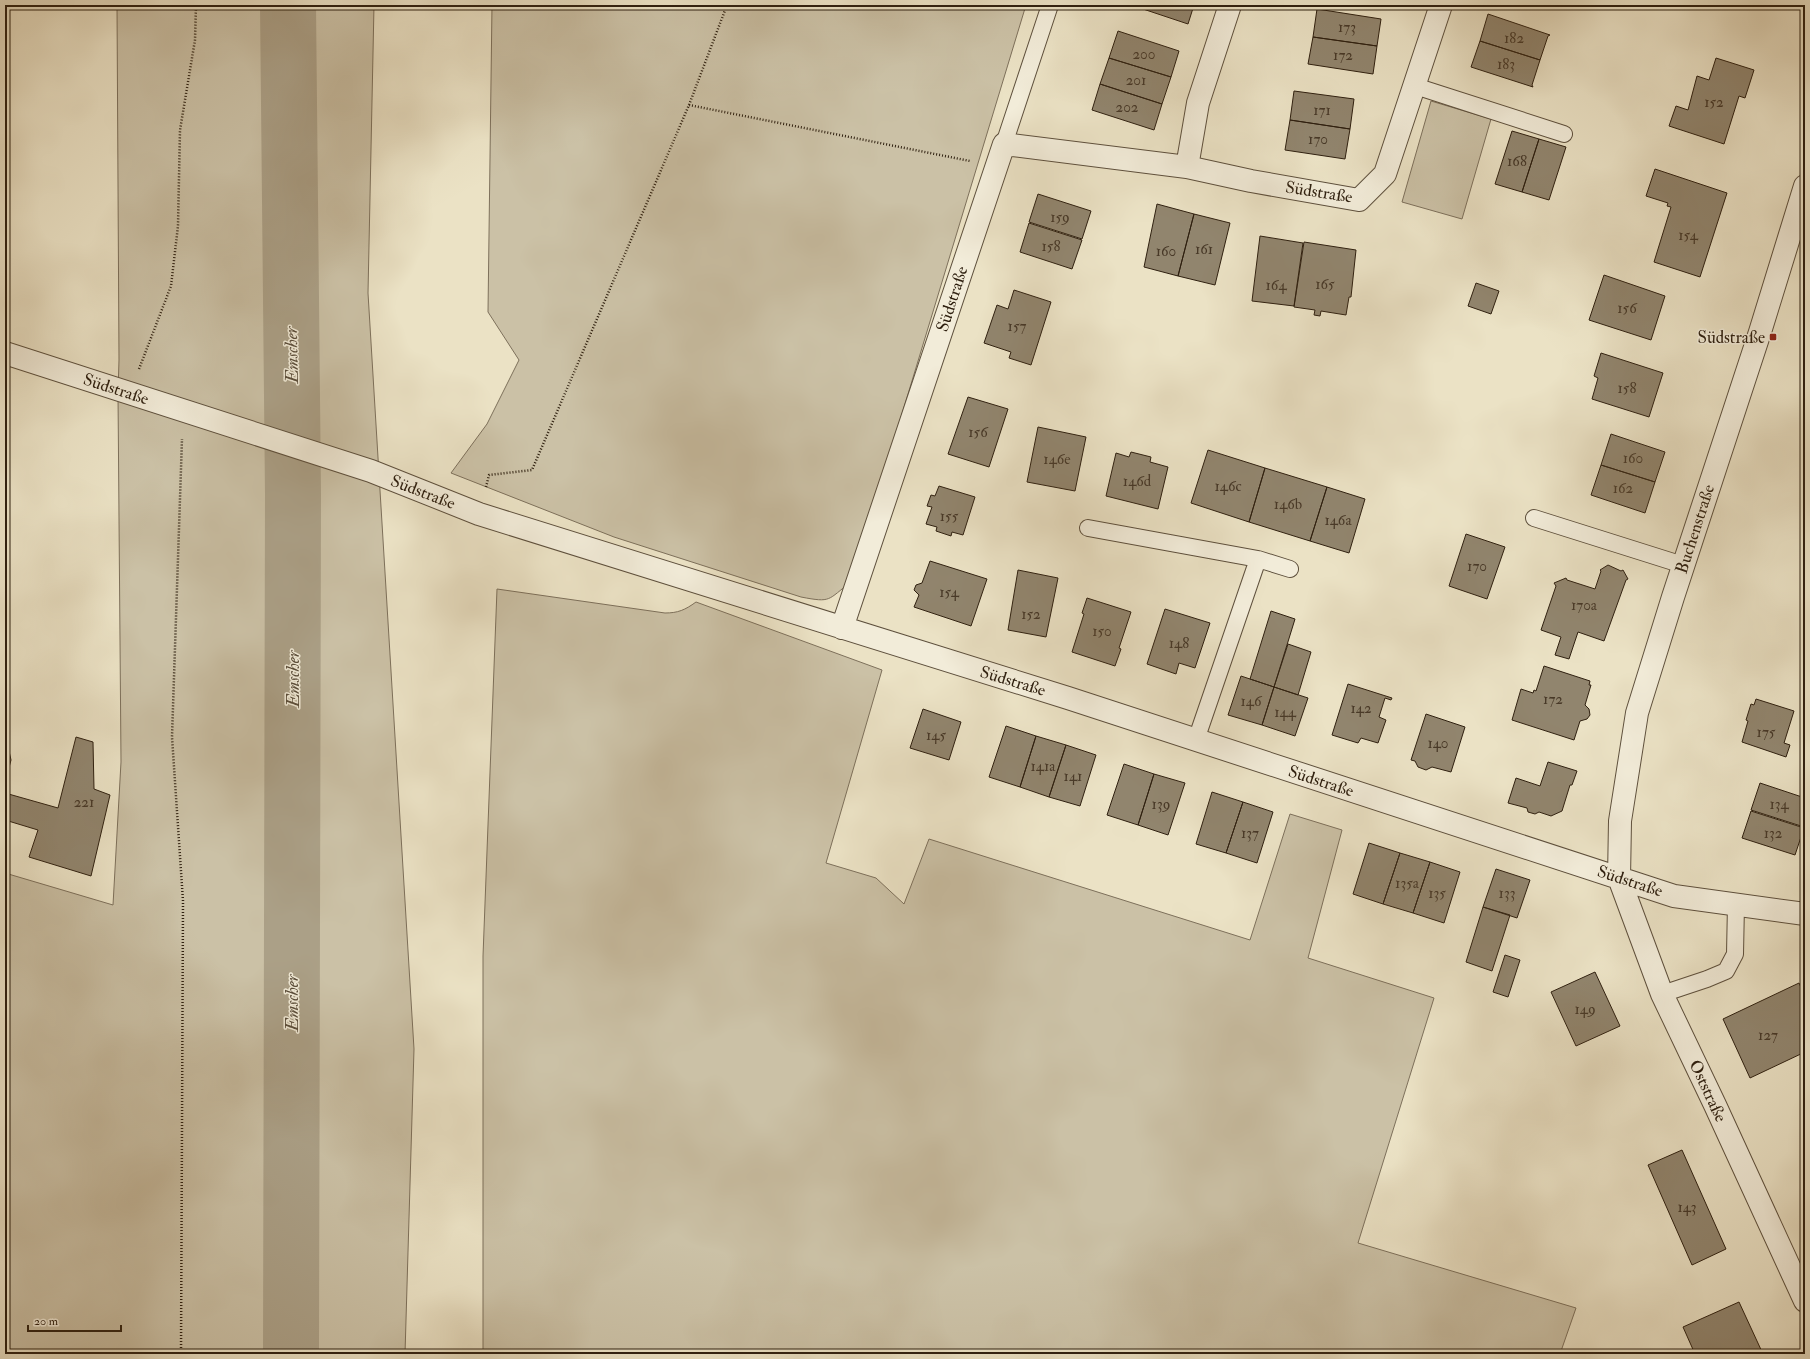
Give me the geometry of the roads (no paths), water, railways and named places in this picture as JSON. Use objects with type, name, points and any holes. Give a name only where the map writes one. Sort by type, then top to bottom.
[{"type":"street","points":[[1187,167],[1198,103],[1230,5]]},
{"type":"street","name":"Südstraße","points":[[842,628],[1004,144],[1187,167],[1251,181],[1359,200],[1385,174],[1441,5]]},
{"type":"street","name":"Buchenstraße","points":[[1619,878],[1620,821],[1637,713],[1683,565],[1763,325],[1805,186]]},
{"type":"street","name":"Südstraße","points":[[5,353],[371,471],[479,514],[1196,740],[1674,896],[1805,914]]},
{"type":"street","name":"Oststraße","points":[[1619,878],[1662,994],[1805,1301]]},
{"type":"lane","points":[[1004,144],[1050,5]]},
{"type":"lane","points":[[1415,86],[1564,134]]},
{"type":"lane","points":[[1534,518],[1683,565]]},
{"type":"lane","points":[[1088,528],[1258,559],[1290,569]]},
{"type":"lane","points":[[1196,740],[1258,559]]},
{"type":"lane","points":[[1662,994],[1726,971],[1736,954],[1736,904]]},
{"type":"waterway","name":"Emscher","points":[[288,5],[293,494],[291,1354]]},
{"type":"place","name":"Südstraße","points":[[1773,337]]}]
